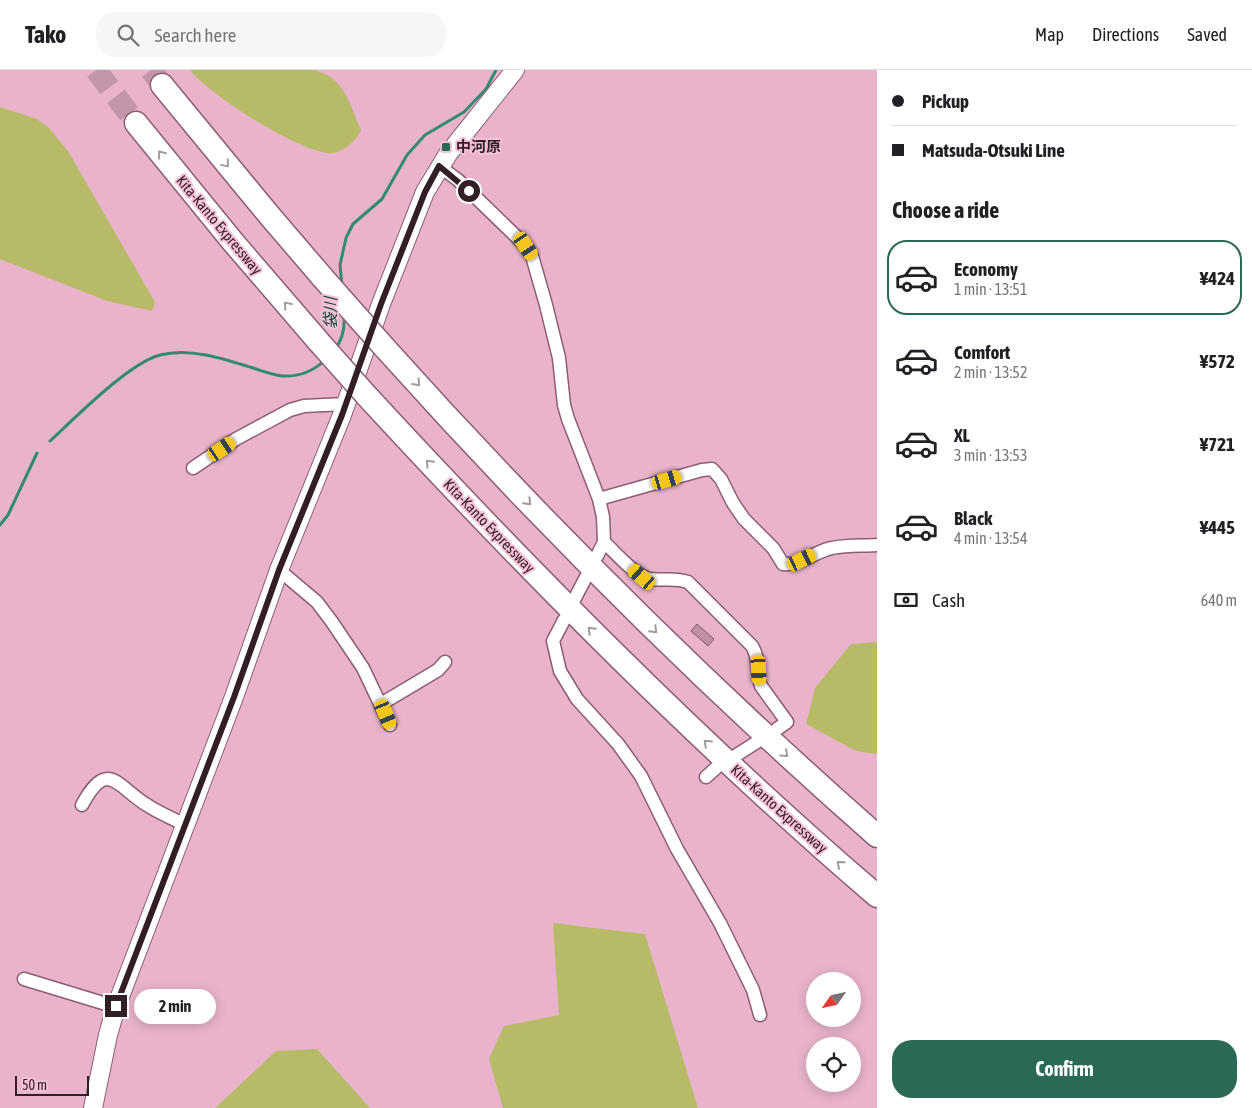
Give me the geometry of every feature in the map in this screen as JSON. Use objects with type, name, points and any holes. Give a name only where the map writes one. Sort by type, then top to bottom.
[{"type":"highway","points":[[162,85],[323,278],[508,482],[655,631],[763,734],[877,836]]},
{"type":"highway","name":"Kita-Kanto Expressway","points":[[136,123],[233,242],[319,342],[476,513],[622,661],[739,773],[877,896]]},
{"type":"main road","points":[[93,1108],[116,1006],[234,697],[279,570],[345,404],[413,221],[425,192],[439,166],[515,70]]},
{"type":"street","points":[[439,166],[458,180],[526,246],[532,256],[542,286],[559,358],[564,405],[599,499],[603,517],[604,542],[597,556]]},
{"type":"street","points":[[193,468],[236,439],[290,410],[304,406],[345,404]]},
{"type":"street","points":[[599,499],[712,468],[721,479],[733,503],[744,519],[772,548],[783,564],[794,565],[821,551],[833,548],[877,545]]},
{"type":"street","points":[[604,542],[642,577],[650,579],[678,579],[688,582],[752,646],[758,658],[761,686],[787,722],[777,729]]},
{"type":"street","points":[[279,570],[317,602],[332,622],[362,668],[390,725]]},
{"type":"street","points":[[574,600],[586,577]]},
{"type":"street","points":[[564,620],[553,641],[560,671],[577,699],[618,744],[641,776],[677,849],[720,923],[752,990],[760,1015]]},
{"type":"street","points":[[381,704],[438,670],[445,662]]},
{"type":"street","points":[[735,756],[757,742]]},
{"type":"street","points":[[82,805],[96,783],[108,780],[120,784],[145,805],[185,825]]},
{"type":"street","points":[[24,979],[116,1006]]},
{"type":"green space","points":[[190,70],[314,70],[329,76],[340,86],[361,130],[353,141],[337,152],[318,151],[279,134],[257,121],[200,81]]},
{"type":"green space","points":[[0,107],[37,119],[48,127],[68,151],[155,302],[152,311],[107,301],[0,259]]},
{"type":"green space","points":[[877,642],[877,754],[856,751],[806,724],[815,688],[851,644]]},
{"type":"green space","points":[[553,923],[645,934],[698,1108],[503,1108],[489,1059],[504,1026],[559,1015]]},
{"type":"green space","points":[[317,1049],[370,1108],[215,1108],[276,1051]]},
{"type":"building","points":[[697,624],[714,639],[708,646],[691,631]]},
{"type":"waterway","name":"袋川","points":[[342,286],[340,265],[346,238],[353,224],[382,199],[407,155],[425,135],[464,112],[486,89],[496,70]]},
{"type":"waterway","name":"袋川","points":[[335,349],[343,333],[344,315]]},
{"type":"waterway","name":"袋川","points":[[50,441],[118,380],[147,360],[160,355],[183,352],[207,355],[282,376],[305,373],[324,361]]},
{"type":"waterway","name":"袋川","points":[[0,525],[8,515],[37,453]]},
{"type":"tunnel","points":[[96,70],[136,123]]},
{"type":"tunnel","points":[[151,70],[162,85]]},
{"type":"place","name":"中河原","points":[[446,147]]},
{"type":"route","points":[[116,1006],[234,697],[292,535],[342,415],[381,304],[425,192],[439,166],[469,191]]}]
